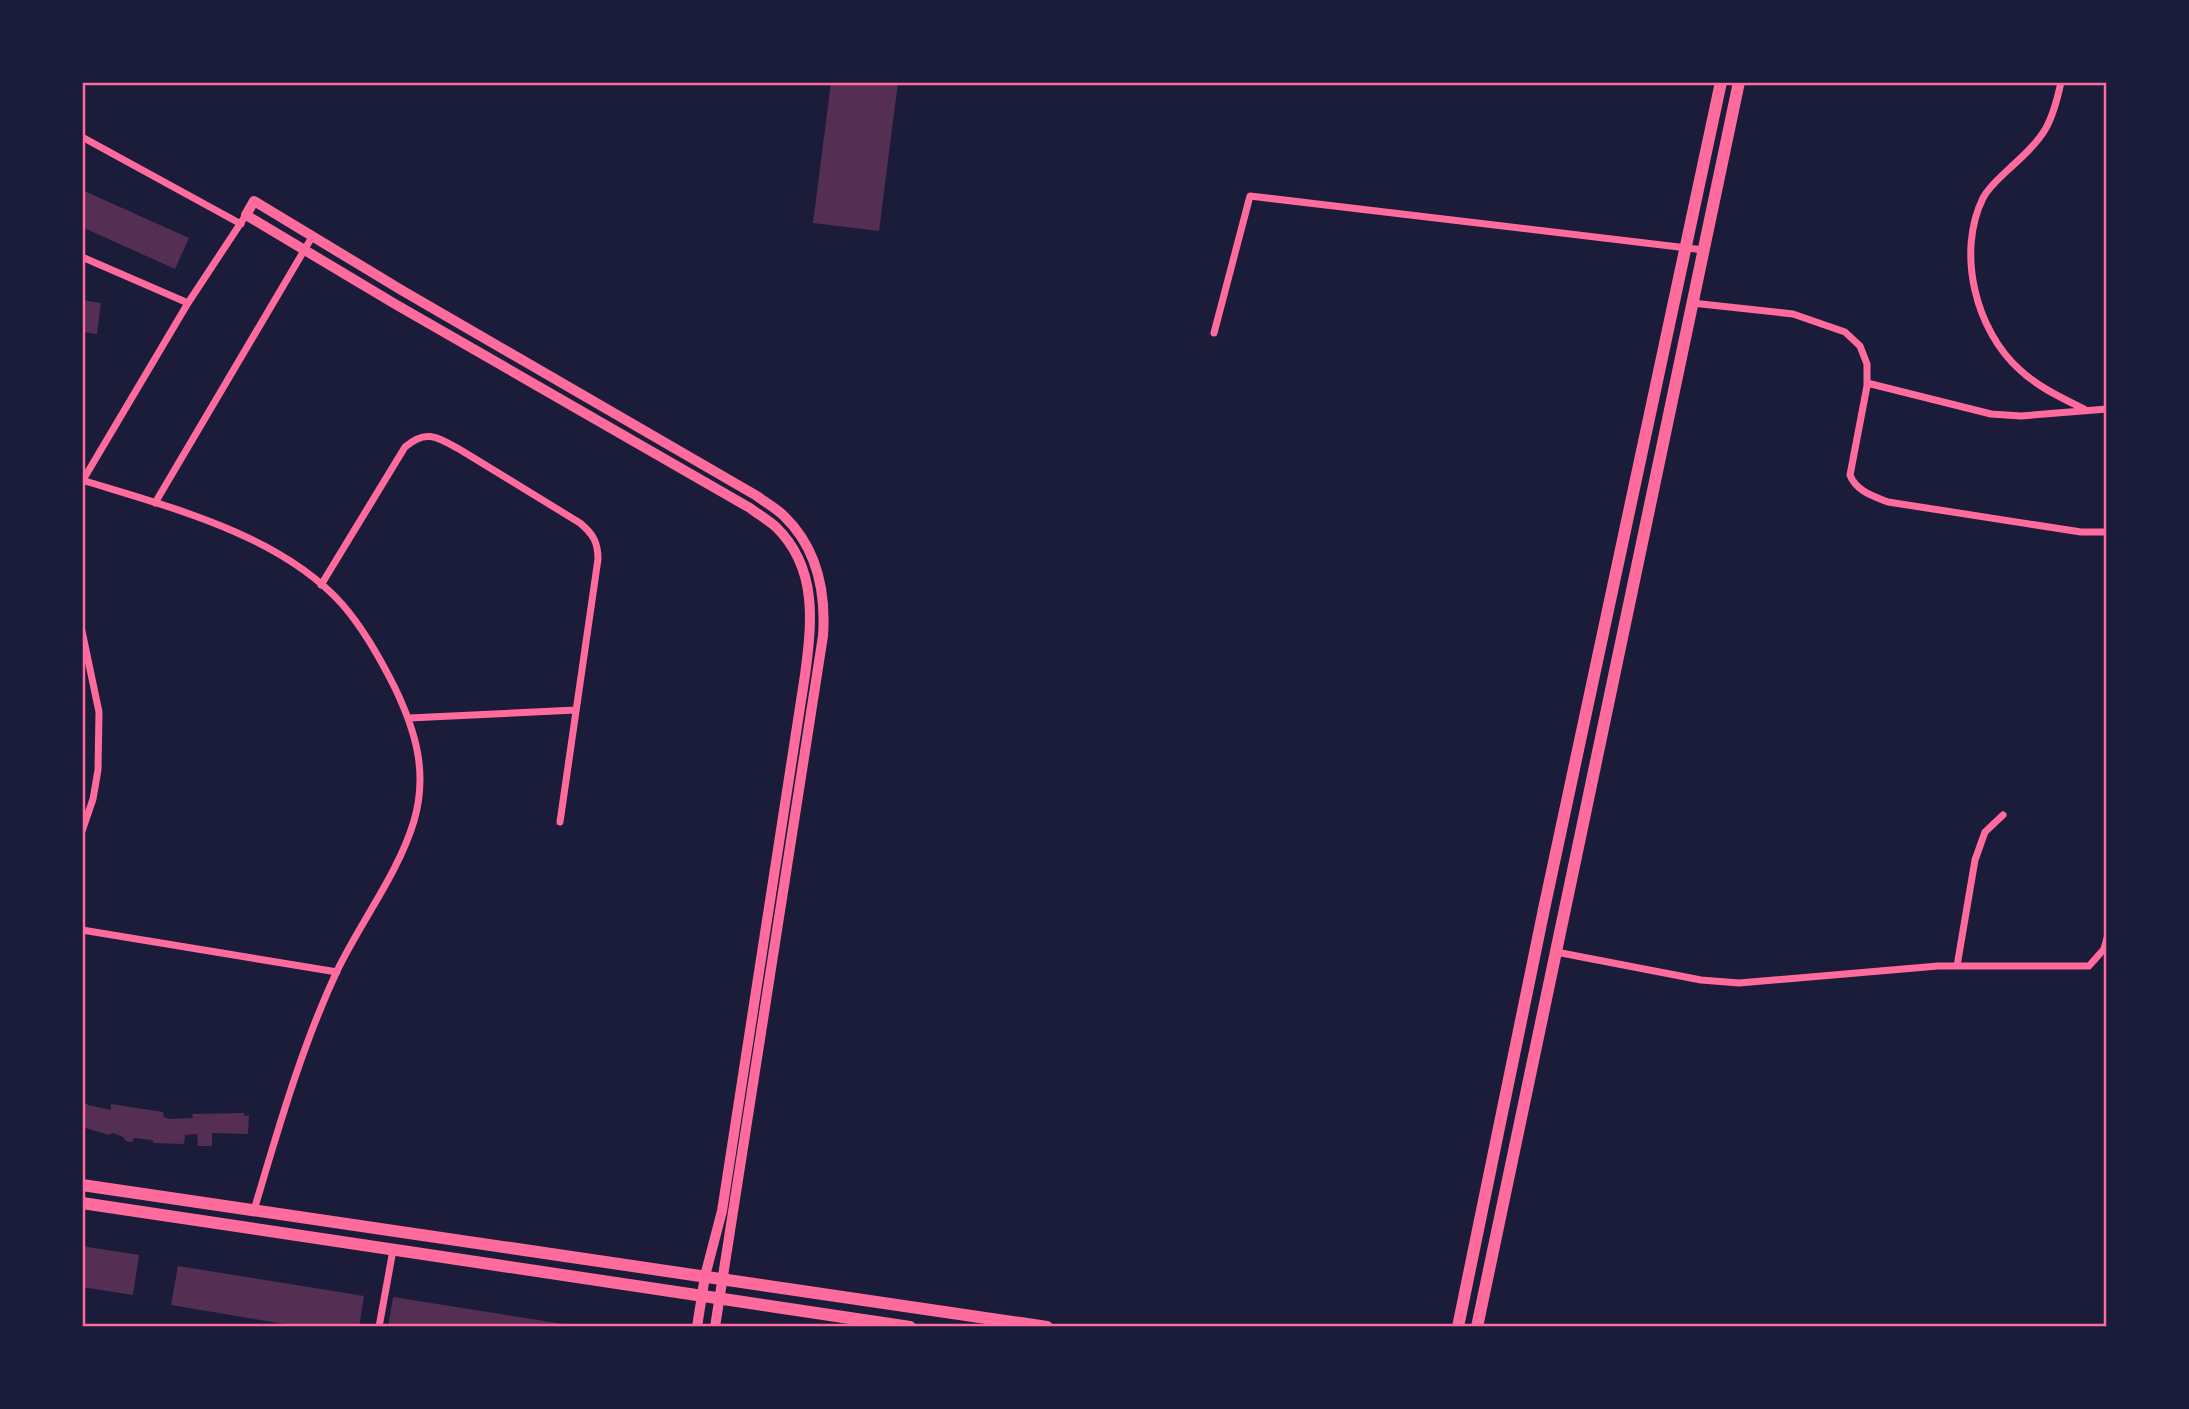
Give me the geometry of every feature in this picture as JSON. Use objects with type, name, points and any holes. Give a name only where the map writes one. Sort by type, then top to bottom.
[{"type":"main road","points":[[1458,1327],[1721,82]]},
{"type":"main road","points":[[1477,1327],[1739,82]]},
{"type":"main road","points":[[82,1185],[1047,1327]]},
{"type":"main road","points":[[82,1203],[910,1327]]},
{"type":"street","points":[[2061,82],[2049,126],[2037,143],[1994,181],[1983,199],[1972,244],[1972,266],[1975,291],[1990,334],[2001,350],[2020,371],[2049,391],[2084,409]]},
{"type":"street","points":[[82,137],[304,250],[750,508],[775,526],[788,540],[800,563],[808,582],[811,614],[805,676],[722,1211],[705,1276],[697,1327]]},
{"type":"street","points":[[1214,333],[1250,196],[1704,250]]},
{"type":"street","points":[[254,1212],[296,1072],[337,972],[402,852],[414,820],[420,786],[419,754],[409,718],[381,660],[341,603],[307,573],[263,546],[209,522],[83,480],[188,303],[254,201],[757,496],[784,516],[812,557],[824,600],[823,636],[715,1327]]},
{"type":"street","points":[[155,503],[312,237]]},
{"type":"street","points":[[82,257],[188,303]]},
{"type":"street","points":[[1692,303],[1793,314],[1845,332],[1860,346],[1867,364],[1867,383],[1850,475],[1854,484],[1870,495],[1888,502],[2081,532],[2107,532]]},
{"type":"street","points":[[1867,383],[1991,414],[2021,416],[2107,409]]},
{"type":"street","points":[[321,585],[405,447],[416,438],[439,438],[579,523],[596,540],[598,559],[560,822]]},
{"type":"street","points":[[82,631],[99,712],[99,739],[93,799],[82,831]]},
{"type":"street","points":[[409,718],[576,709]]},
{"type":"street","points":[[1958,966],[1975,860],[1985,832],[2003,815]]},
{"type":"street","points":[[82,930],[337,972]]},
{"type":"street","points":[[1555,951],[1700,980],[1740,983],[1958,966],[2089,966],[2104,949],[2107,938]]},
{"type":"street","points":[[379,1327],[393,1250]]},
{"type":"building","points":[[831,82],[898,82],[879,231],[813,223]]},
{"type":"building","points":[[82,190],[189,238],[175,269],[82,227]]},
{"type":"building","points":[[82,300],[101,303],[97,334],[82,332]]},
{"type":"building","points":[[82,1100],[88,1105],[111,1110],[111,1104],[163,1112],[164,1117],[169,1119],[193,1118],[192,1114],[244,1113],[244,1116],[249,1115],[248,1134],[212,1133],[212,1146],[198,1146],[197,1134],[185,1135],[184,1144],[154,1143],[152,1140],[134,1138],[132,1142],[126,1141],[113,1133],[109,1135],[82,1127]]},
{"type":"building","points":[[82,1246],[139,1255],[133,1295],[82,1287]]},
{"type":"building","points":[[178,1266],[364,1296],[359,1327],[302,1327],[171,1305]]},
{"type":"building","points":[[393,1297],[569,1325],[569,1327],[388,1327]]}]
